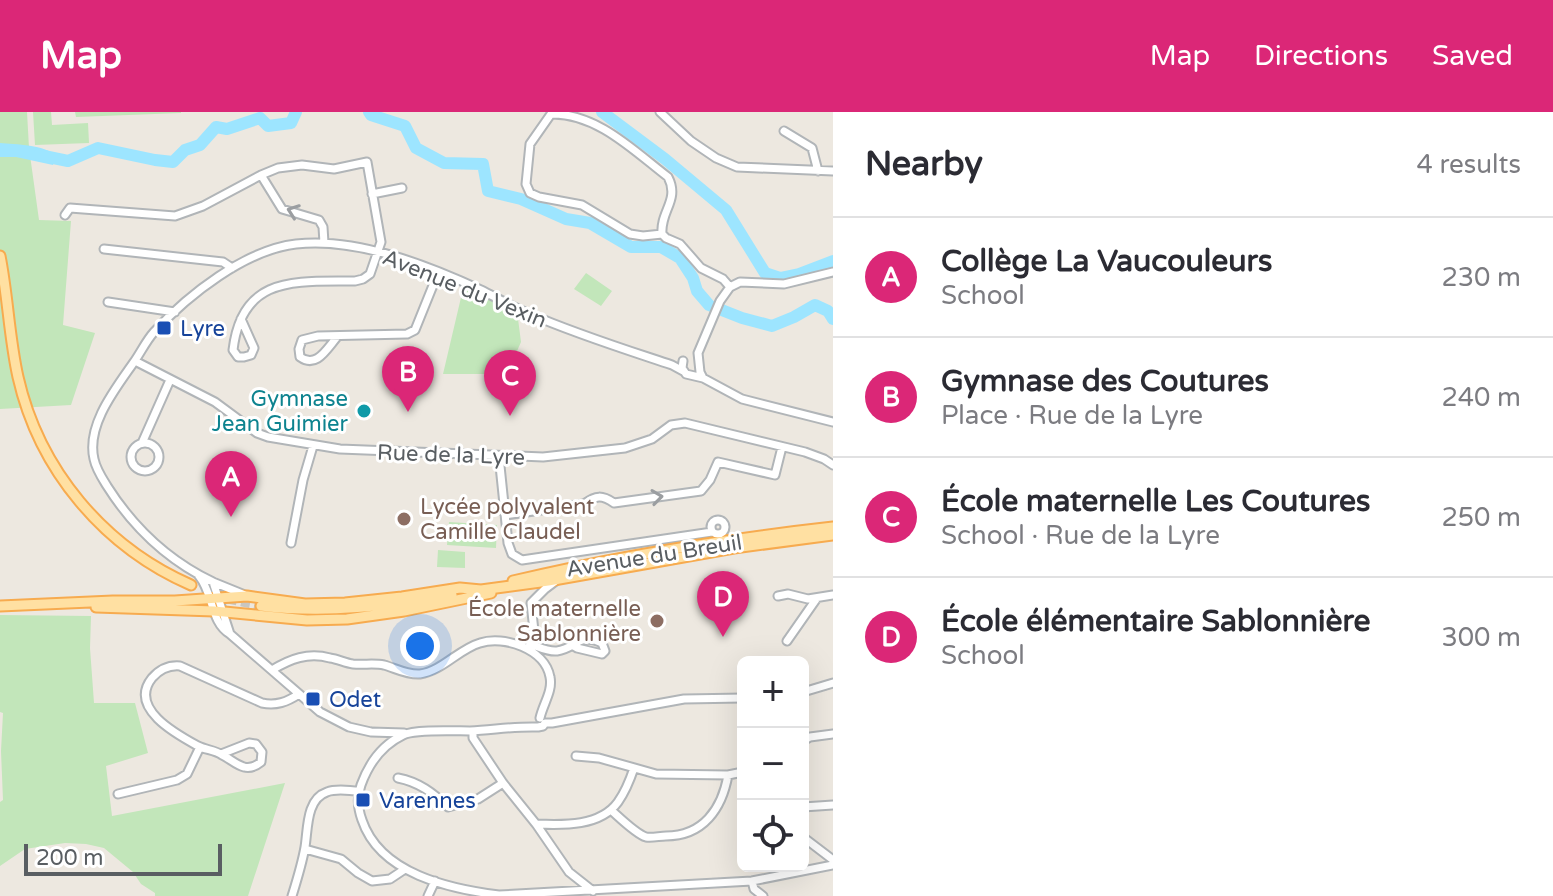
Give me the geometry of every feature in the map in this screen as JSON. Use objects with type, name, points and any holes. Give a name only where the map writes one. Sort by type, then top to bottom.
[{"type":"main road","points":[[0,256],[20,385],[36,432],[55,468],[79,501],[115,538],[150,564],[191,585]]},
{"type":"main road","name":"Avenue du Breuil","points":[[261,606],[305,610],[407,603],[557,580],[832,530]]},
{"type":"main road","name":"Avenue du Breuil","points":[[481,590],[554,571],[633,557],[832,530]]},
{"type":"main road","points":[[69,603],[293,620],[347,619],[422,608],[557,580]]},
{"type":"main road","points":[[0,606],[247,596],[319,604],[402,597],[460,588],[481,590]]},
{"type":"street","points":[[660,112],[691,141],[716,158],[737,167],[833,171]]},
{"type":"street","points":[[662,234],[630,234],[582,205],[530,193],[526,184],[530,144],[551,114],[561,114],[602,127],[668,177],[673,195],[661,226],[662,234],[680,244],[701,268],[723,279],[730,287]]},
{"type":"street","points":[[784,131],[812,148],[818,171]]},
{"type":"street","points":[[65,215],[70,208],[175,216],[203,206],[278,168],[302,165],[334,169],[367,162],[381,242],[370,274],[355,281],[277,285],[259,296],[241,319],[235,335],[233,350],[238,357],[251,355],[254,348],[241,319]]},
{"type":"street","points":[[261,175],[282,209],[319,220],[323,227],[324,243]]},
{"type":"street","points":[[372,194],[402,188]]},
{"type":"street","name":"Avenue du Vexin","points":[[247,596],[198,574],[161,549],[118,503],[99,473],[92,444],[99,420],[121,378],[155,332],[186,301],[232,268],[295,244],[360,246],[438,273],[542,320],[672,365],[691,376],[699,365]]},
{"type":"street","points":[[104,249],[223,262],[232,268]]},
{"type":"street","points":[[699,365],[712,318],[730,287],[740,282],[784,284],[833,272]]},
{"type":"street","points":[[338,336],[312,362],[300,357],[302,340],[318,336],[407,334],[415,330],[438,273]]},
{"type":"street","points":[[108,302],[175,312]]},
{"type":"street","points":[[683,371],[686,359]]},
{"type":"street","points":[[672,365],[686,359],[699,365],[742,399],[833,422]]},
{"type":"street","name":"Rue de la Lyre","points":[[135,361],[215,402],[257,433],[313,446],[379,452],[543,457],[621,449],[652,439],[671,425],[685,423],[782,447]]},
{"type":"street","points":[[142,443],[170,380]]},
{"type":"street","points":[[291,543],[313,446]]},
{"type":"street","points":[[505,515],[584,504],[594,497],[604,497],[614,503],[701,491],[718,462],[775,475],[782,447],[805,452],[833,465]]},
{"type":"street","points":[[499,456],[508,543],[512,554],[522,560],[712,532]]},
{"type":"street","points":[[198,574],[215,598]]},
{"type":"street","points":[[197,599],[203,591],[198,574]]},
{"type":"street","points":[[529,647],[534,631],[531,603],[557,580]]},
{"type":"street","points":[[213,582],[221,628],[320,712],[349,727],[371,732],[473,731],[543,726],[551,678],[546,666],[529,647]]},
{"type":"street","points":[[778,596],[788,594],[808,599],[833,595]]},
{"type":"street","points":[[787,641],[817,598]]},
{"type":"street","points":[[272,670],[290,659],[312,655],[350,664],[380,664],[420,674],[479,643],[498,641],[551,651],[572,645]]},
{"type":"street","points":[[221,754],[249,743],[256,744],[262,752],[261,762],[246,768],[200,747],[160,721],[149,708],[145,696],[147,685],[163,668],[180,666],[262,703],[273,705],[289,701],[299,694]]},
{"type":"street","points":[[809,690],[833,683]]},
{"type":"street","points":[[542,720],[684,699],[737,698]]},
{"type":"street","points":[[473,731],[473,738],[503,783],[569,872],[593,891]]},
{"type":"street","points":[[371,732],[379,751]]},
{"type":"street","points":[[406,733],[379,751],[364,775],[359,791],[359,811],[367,835],[381,853],[405,869],[468,891],[499,895],[570,893],[752,881],[813,870],[833,863],[809,842]]},
{"type":"street","points":[[809,739],[833,734]]},
{"type":"street","points":[[118,794],[177,780],[187,774],[200,747]]},
{"type":"street","points":[[576,756],[599,758],[656,774],[737,773]]},
{"type":"street","points":[[536,824],[579,823],[611,810],[626,788],[634,768]]},
{"type":"street","points":[[611,810],[645,837],[673,836],[699,828],[716,811],[728,775]]},
{"type":"street","points":[[398,778],[427,789],[448,807],[478,799],[503,783]]},
{"type":"street","points":[[292,896],[305,849],[310,813],[316,800],[325,792],[359,791]]},
{"type":"street","points":[[809,807],[833,805]]},
{"type":"street","points":[[305,849],[341,859],[372,881],[390,879],[405,869]]},
{"type":"street","points":[[813,870],[819,849]]},
{"type":"street","points":[[569,872],[570,893]]},
{"type":"street","points":[[428,896],[435,881]]},
{"type":"street","points":[[752,881],[754,889],[763,896]]},
{"type":"green space","points":[[0,112],[27,112],[39,220],[71,221],[63,325],[95,333],[71,405],[0,409]]},
{"type":"green space","points":[[33,112],[51,112],[52,125],[88,123],[89,143],[35,145]]},
{"type":"green space","points":[[75,112],[181,112],[181,113],[76,117]]},
{"type":"green space","points":[[586,273],[612,291],[601,306],[574,289]]},
{"type":"green space","points":[[463,289],[517,311],[521,342],[507,374],[443,374]]},
{"type":"green space","points":[[449,522],[497,525],[496,548],[447,545]]},
{"type":"green space","points":[[438,550],[465,552],[465,568],[437,567]]},
{"type":"green space","points":[[732,583],[735,601],[706,607],[703,588]]},
{"type":"green space","points":[[0,615],[91,616],[94,703],[135,703],[148,753],[106,766],[112,816],[285,783],[248,896],[155,896],[104,848],[86,844],[65,843],[25,849],[0,866],[3,713],[0,712]]},
{"type":"water","points":[[0,143],[38,147],[56,156],[53,165],[0,157]]},
{"type":"waterway","points":[[39,155],[68,161],[98,148],[173,162],[185,150],[200,145],[216,127],[227,129],[260,118],[268,126],[291,123],[296,112]]},
{"type":"waterway","points":[[369,112],[405,126],[416,148],[444,163],[483,164],[488,191],[521,199],[566,219],[590,223],[631,247],[661,247],[680,258],[697,291],[709,305],[772,326],[815,305],[828,311],[833,319]]},
{"type":"waterway","points":[[602,112],[726,210],[765,273],[780,278],[833,261]]},
{"type":"tunnel","points":[[228,599],[261,606]]},
{"type":"place","name":"Lyre","points":[[164,328]]},
{"type":"place","name":"Gymnase Jean Guimier","points":[[364,411]]},
{"type":"place","name":"Gymnase des Coutures","points":[[408,412]]},
{"type":"place","name":"École maternelle Les Coutures","points":[[510,416]]},
{"type":"place","name":"Collège La Vaucouleurs","points":[[231,517]]},
{"type":"place","name":"Lycée polyvalent Camille Claudel","points":[[404,519]]},
{"type":"place","name":"École maternelle Sablonnière","points":[[657,621]]},
{"type":"place","name":"École élémentaire Sablonnière","points":[[723,637]]},
{"type":"place","name":"Odet","points":[[313,699]]},
{"type":"place","name":"Varennes","points":[[363,800]]}]
